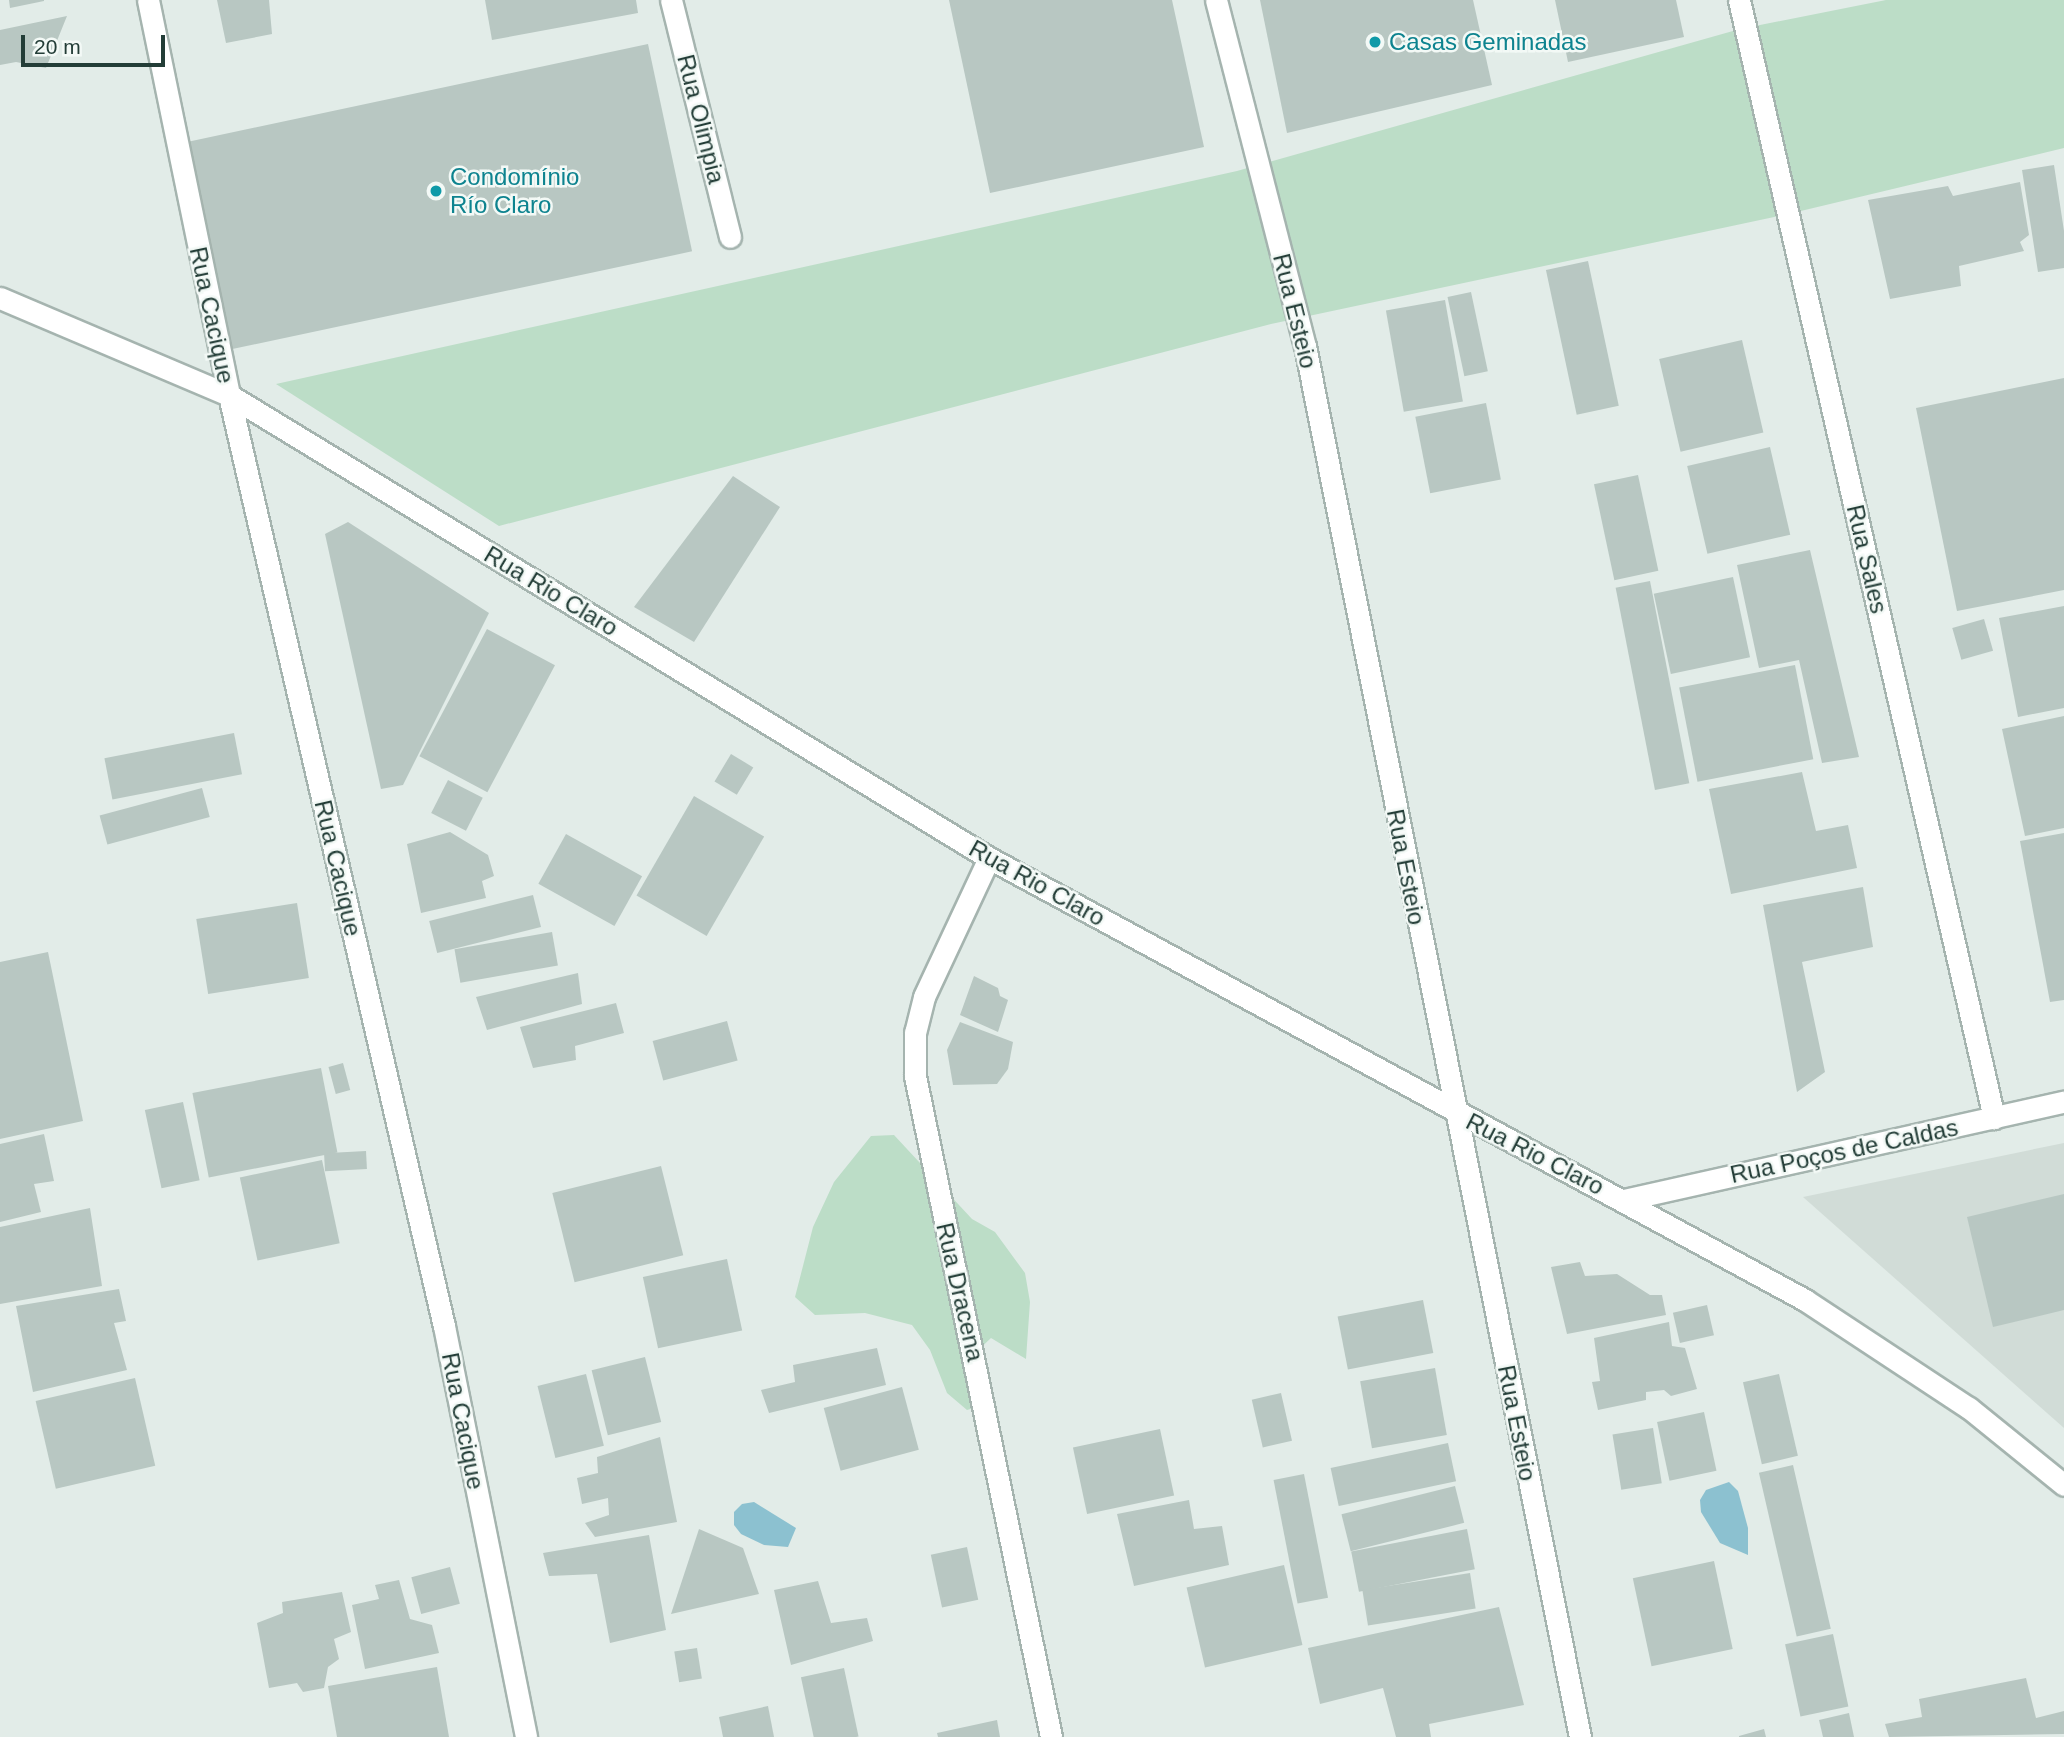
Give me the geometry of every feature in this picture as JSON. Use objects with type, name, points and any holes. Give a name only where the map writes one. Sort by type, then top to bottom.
[{"type":"street","name":"Rua Cacique","points":[[148,0],[229,395],[444,1326],[526,1737]]},
{"type":"street","name":"Rua Olimpia","points":[[671,0],[730,237]]},
{"type":"street","name":"Rua Esteio","points":[[1216,0],[1305,346],[1454,1112],[1580,1737]]},
{"type":"street","name":"Rua Sales","points":[[1739,0],[1994,1118]]},
{"type":"street","name":"Rua Rio Claro","points":[[0,298],[229,395],[989,858],[1805,1300],[1969,1408],[2064,1485]]},
{"type":"street","name":"Rua Dracena","points":[[989,858],[924,997],[915,1032],[915,1076],[1051,1737]]},
{"type":"street","name":"Rua Poços de Caldas","points":[[1624,1200],[2064,1102]]},
{"type":"shaded area","points":[[2064,1143],[2064,1428],[1803,1197]]},
{"type":"green space","points":[[1886,0],[2064,0],[2064,148],[1784,215],[1271,324],[499,526],[276,384],[1237,171],[1740,29]]},
{"type":"green space","points":[[894,1135],[972,1219],[995,1232],[1025,1273],[1030,1302],[1026,1359],[991,1338],[973,1355],[991,1403],[967,1410],[947,1393],[930,1350],[912,1325],[865,1313],[815,1315],[795,1297],[813,1227],[834,1182],[871,1136]]},
{"type":"water","points":[[1729,1482],[1738,1491],[1748,1528],[1748,1555],[1720,1543],[1701,1512],[1700,1500],[1706,1490]]},
{"type":"water","points":[[754,1502],[796,1528],[788,1547],[764,1545],[741,1534],[734,1525],[734,1512],[742,1504]]},
{"type":"building","points":[[9,0],[44,0],[44,1],[10,8]]},
{"type":"building","points":[[217,0],[269,0],[272,34],[226,43]]},
{"type":"building","points":[[485,0],[636,0],[638,13],[492,40]]},
{"type":"building","points":[[949,0],[1172,0],[1204,147],[990,193]]},
{"type":"building","name":"Casas Geminadas","points":[[1260,0],[1473,0],[1492,85],[1287,133]]},
{"type":"building","points":[[1555,0],[1676,0],[1684,37],[1568,62]]},
{"type":"building","points":[[67,16],[46,68],[16,62],[0,65],[0,30]]},
{"type":"building","name":"Condomínio Río Claro","points":[[648,44],[692,251],[226,350],[182,143]]},
{"type":"building","points":[[2054,165],[2064,231],[2064,268],[2038,272],[2022,170]]},
{"type":"building","points":[[2020,182],[2029,235],[2020,242],[2024,251],[1959,266],[1961,286],[1890,299],[1868,200],[1948,186],[1953,196]]},
{"type":"building","points":[[1588,261],[1619,406],[1577,415],[1546,270]]},
{"type":"building","points":[[1471,292],[1488,371],[1464,376],[1448,297]]},
{"type":"building","points":[[1445,300],[1463,401],[1404,412],[1386,310]]},
{"type":"building","points":[[1742,340],[1763,433],[1681,452],[1659,359]]},
{"type":"building","points":[[2064,378],[2064,590],[1957,611],[1916,408]]},
{"type":"building","points":[[1486,403],[1501,480],[1430,493],[1415,417]]},
{"type":"building","points":[[1770,447],[1790,535],[1707,554],[1687,466]]},
{"type":"building","points":[[1638,475],[1658,571],[1614,580],[1594,484]]},
{"type":"building","points":[[733,476],[780,507],[694,642],[634,607]]},
{"type":"building","points":[[348,522],[489,613],[403,785],[381,789],[325,534]]},
{"type":"building","points":[[1810,550],[1859,757],[1822,763],[1799,660],[1759,668],[1737,565]]},
{"type":"building","points":[[1733,577],[1750,657],[1671,674],[1654,594]]},
{"type":"building","points":[[1650,581],[1689,783],[1655,790],[1616,588]]},
{"type":"building","points":[[2064,606],[2064,708],[2018,717],[1999,618]]},
{"type":"building","points":[[1984,619],[1993,651],[1961,660],[1952,628]]},
{"type":"building","points":[[487,629],[555,665],[487,792],[419,756]]},
{"type":"building","points":[[1795,665],[1813,759],[1697,782],[1679,688]]},
{"type":"building","points":[[2064,716],[2064,828],[2025,836],[2002,729]]},
{"type":"building","points":[[234,733],[242,774],[112,799],[104,758]]},
{"type":"building","points":[[731,754],[753,767],[737,795],[715,781]]},
{"type":"building","points":[[1802,772],[1816,831],[1848,825],[1857,868],[1731,894],[1709,789]]},
{"type":"building","points":[[448,780],[483,798],[466,831],[431,813]]},
{"type":"building","points":[[202,788],[210,817],[107,844],[100,815]]},
{"type":"building","points":[[694,796],[764,836],[707,936],[636,896]]},
{"type":"building","points":[[450,832],[488,855],[494,876],[482,881],[486,898],[421,913],[407,844]]},
{"type":"building","points":[[2064,833],[2064,1000],[2050,1002],[2020,841]]},
{"type":"building","points":[[566,834],[642,876],[614,926],[538,884]]},
{"type":"building","points":[[1863,887],[1873,947],[1802,962],[1825,1072],[1797,1092],[1763,905]]},
{"type":"building","points":[[533,895],[541,927],[437,953],[429,921]]},
{"type":"building","points":[[297,903],[309,978],[208,994],[196,919]]},
{"type":"building","points":[[552,932],[558,965],[460,983],[455,949]]},
{"type":"building","points":[[48,952],[83,1121],[0,1139],[0,962]]},
{"type":"building","points":[[578,973],[582,1004],[487,1030],[476,997]]},
{"type":"building","points":[[974,976],[998,988],[1000,996],[1008,1000],[998,1032],[960,1015]]},
{"type":"building","points":[[616,1003],[624,1033],[575,1046],[576,1060],[533,1068],[520,1027]]},
{"type":"building","points":[[727,1021],[738,1061],[663,1081],[653,1041]]},
{"type":"building","points":[[960,1022],[1013,1042],[1008,1069],[997,1084],[953,1085],[947,1050]]},
{"type":"building","points":[[343,1063],[350,1090],[336,1094],[329,1067]]},
{"type":"building","points":[[321,1068],[337,1152],[209,1177],[192,1093]]},
{"type":"building","points":[[183,1102],[200,1180],[161,1188],[145,1110]]},
{"type":"building","points":[[44,1134],[54,1181],[34,1184],[41,1212],[0,1222],[0,1144]]},
{"type":"building","points":[[366,1151],[367,1169],[325,1171],[324,1153]]},
{"type":"building","points":[[322,1160],[340,1243],[258,1261],[240,1177]]},
{"type":"building","points":[[661,1166],[683,1255],[575,1282],[552,1193]]},
{"type":"building","points":[[2064,1194],[2064,1310],[1993,1327],[1967,1217]]},
{"type":"building","points":[[90,1208],[102,1286],[0,1304],[0,1227]]},
{"type":"building","points":[[727,1259],[742,1330],[658,1348],[643,1277]]},
{"type":"building","points":[[1580,1262],[1585,1276],[1617,1274],[1650,1295],[1662,1295],[1666,1315],[1567,1334],[1551,1267]]},
{"type":"building","points":[[119,1289],[126,1321],[114,1323],[127,1370],[33,1392],[16,1306]]},
{"type":"building","points":[[1423,1300],[1433,1353],[1348,1370],[1338,1317]]},
{"type":"building","points":[[1707,1305],[1714,1335],[1680,1343],[1673,1313]]},
{"type":"building","points":[[1669,1322],[1672,1346],[1685,1348],[1697,1389],[1671,1396],[1664,1390],[1646,1392],[1646,1400],[1598,1410],[1592,1382],[1600,1381],[1594,1338]]},
{"type":"building","points":[[877,1348],[886,1385],[769,1413],[761,1390],[795,1382],[793,1365]]},
{"type":"building","points":[[645,1357],[661,1422],[608,1435],[592,1370]]},
{"type":"building","points":[[1435,1368],[1447,1435],[1372,1448],[1360,1381]]},
{"type":"building","points":[[586,1374],[604,1446],[555,1458],[537,1386]]},
{"type":"building","points":[[1779,1374],[1798,1456],[1762,1464],[1743,1382]]},
{"type":"building","points":[[135,1378],[155,1466],[56,1489],[36,1401]]},
{"type":"building","points":[[902,1387],[919,1450],[841,1471],[824,1408]]},
{"type":"building","points":[[1281,1393],[1292,1441],[1263,1447],[1252,1400]]},
{"type":"building","points":[[1704,1412],[1716,1471],[1670,1481],[1657,1422]]},
{"type":"building","points":[[1653,1428],[1662,1483],[1621,1490],[1613,1434]]},
{"type":"building","points":[[1160,1429],[1174,1496],[1087,1514],[1073,1448]]},
{"type":"building","points":[[660,1437],[677,1522],[595,1537],[585,1523],[609,1515],[608,1498],[582,1504],[577,1478],[598,1473],[597,1457]]},
{"type":"building","points":[[1448,1443],[1456,1481],[1339,1506],[1331,1468]]},
{"type":"building","points":[[1793,1465],[1831,1629],[1797,1637],[1759,1473]]},
{"type":"building","points":[[1304,1474],[1328,1598],[1298,1604],[1274,1480]]},
{"type":"building","points":[[1455,1486],[1464,1523],[1351,1551],[1341,1514]]},
{"type":"building","points":[[1189,1500],[1194,1529],[1222,1526],[1229,1565],[1134,1586],[1117,1514]]},
{"type":"building","points":[[699,1529],[743,1548],[759,1594],[671,1614]]},
{"type":"building","points":[[1467,1529],[1475,1569],[1359,1592],[1351,1552]]},
{"type":"building","points":[[649,1535],[666,1630],[610,1643],[597,1574],[549,1576],[543,1553]]},
{"type":"building","points":[[967,1547],[978,1600],[942,1608],[931,1555]]},
{"type":"building","points":[[1714,1561],[1733,1649],[1652,1666],[1633,1578]]},
{"type":"building","points":[[1284,1565],[1302,1645],[1205,1667],[1187,1587]]},
{"type":"building","points":[[450,1567],[460,1604],[421,1614],[411,1577]]},
{"type":"building","points":[[1470,1573],[1476,1609],[1368,1626],[1362,1590]]},
{"type":"building","points":[[399,1580],[410,1619],[432,1625],[439,1653],[365,1669],[352,1605],[379,1599],[375,1585]]},
{"type":"building","points":[[818,1581],[831,1623],[867,1618],[873,1641],[791,1665],[774,1590]]},
{"type":"building","points":[[342,1592],[351,1632],[334,1639],[339,1659],[328,1667],[324,1688],[303,1692],[297,1683],[269,1688],[257,1623],[283,1613],[282,1602]]},
{"type":"building","points":[[1499,1607],[1524,1705],[1429,1724],[1431,1737],[1396,1737],[1383,1688],[1320,1704],[1308,1648]]},
{"type":"building","points":[[1833,1634],[1848,1706],[1800,1717],[1785,1644]]},
{"type":"building","points":[[697,1648],[702,1679],[679,1682],[674,1652]]},
{"type":"building","points":[[437,1667],[449,1737],[337,1737],[328,1686]]},
{"type":"building","points":[[844,1668],[859,1736],[814,1737],[801,1677]]},
{"type":"building","points":[[2026,1678],[2036,1718],[2064,1711],[2064,1734],[1889,1737],[1885,1724],[1922,1717],[1919,1699]]},
{"type":"building","points":[[768,1706],[774,1737],[723,1737],[719,1717]]},
{"type":"building","points":[[1849,1713],[1854,1737],[1823,1737],[1819,1720]]},
{"type":"building","points":[[997,1720],[1000,1737],[938,1737],[937,1733]]},
{"type":"building","points":[[1764,1729],[1766,1737],[1739,1737],[1739,1736]]},
{"type":"place","name":"Casas Geminadas","points":[[1375,42]]},
{"type":"place","name":"Condomínio Río Claro","points":[[436,191]]}]
